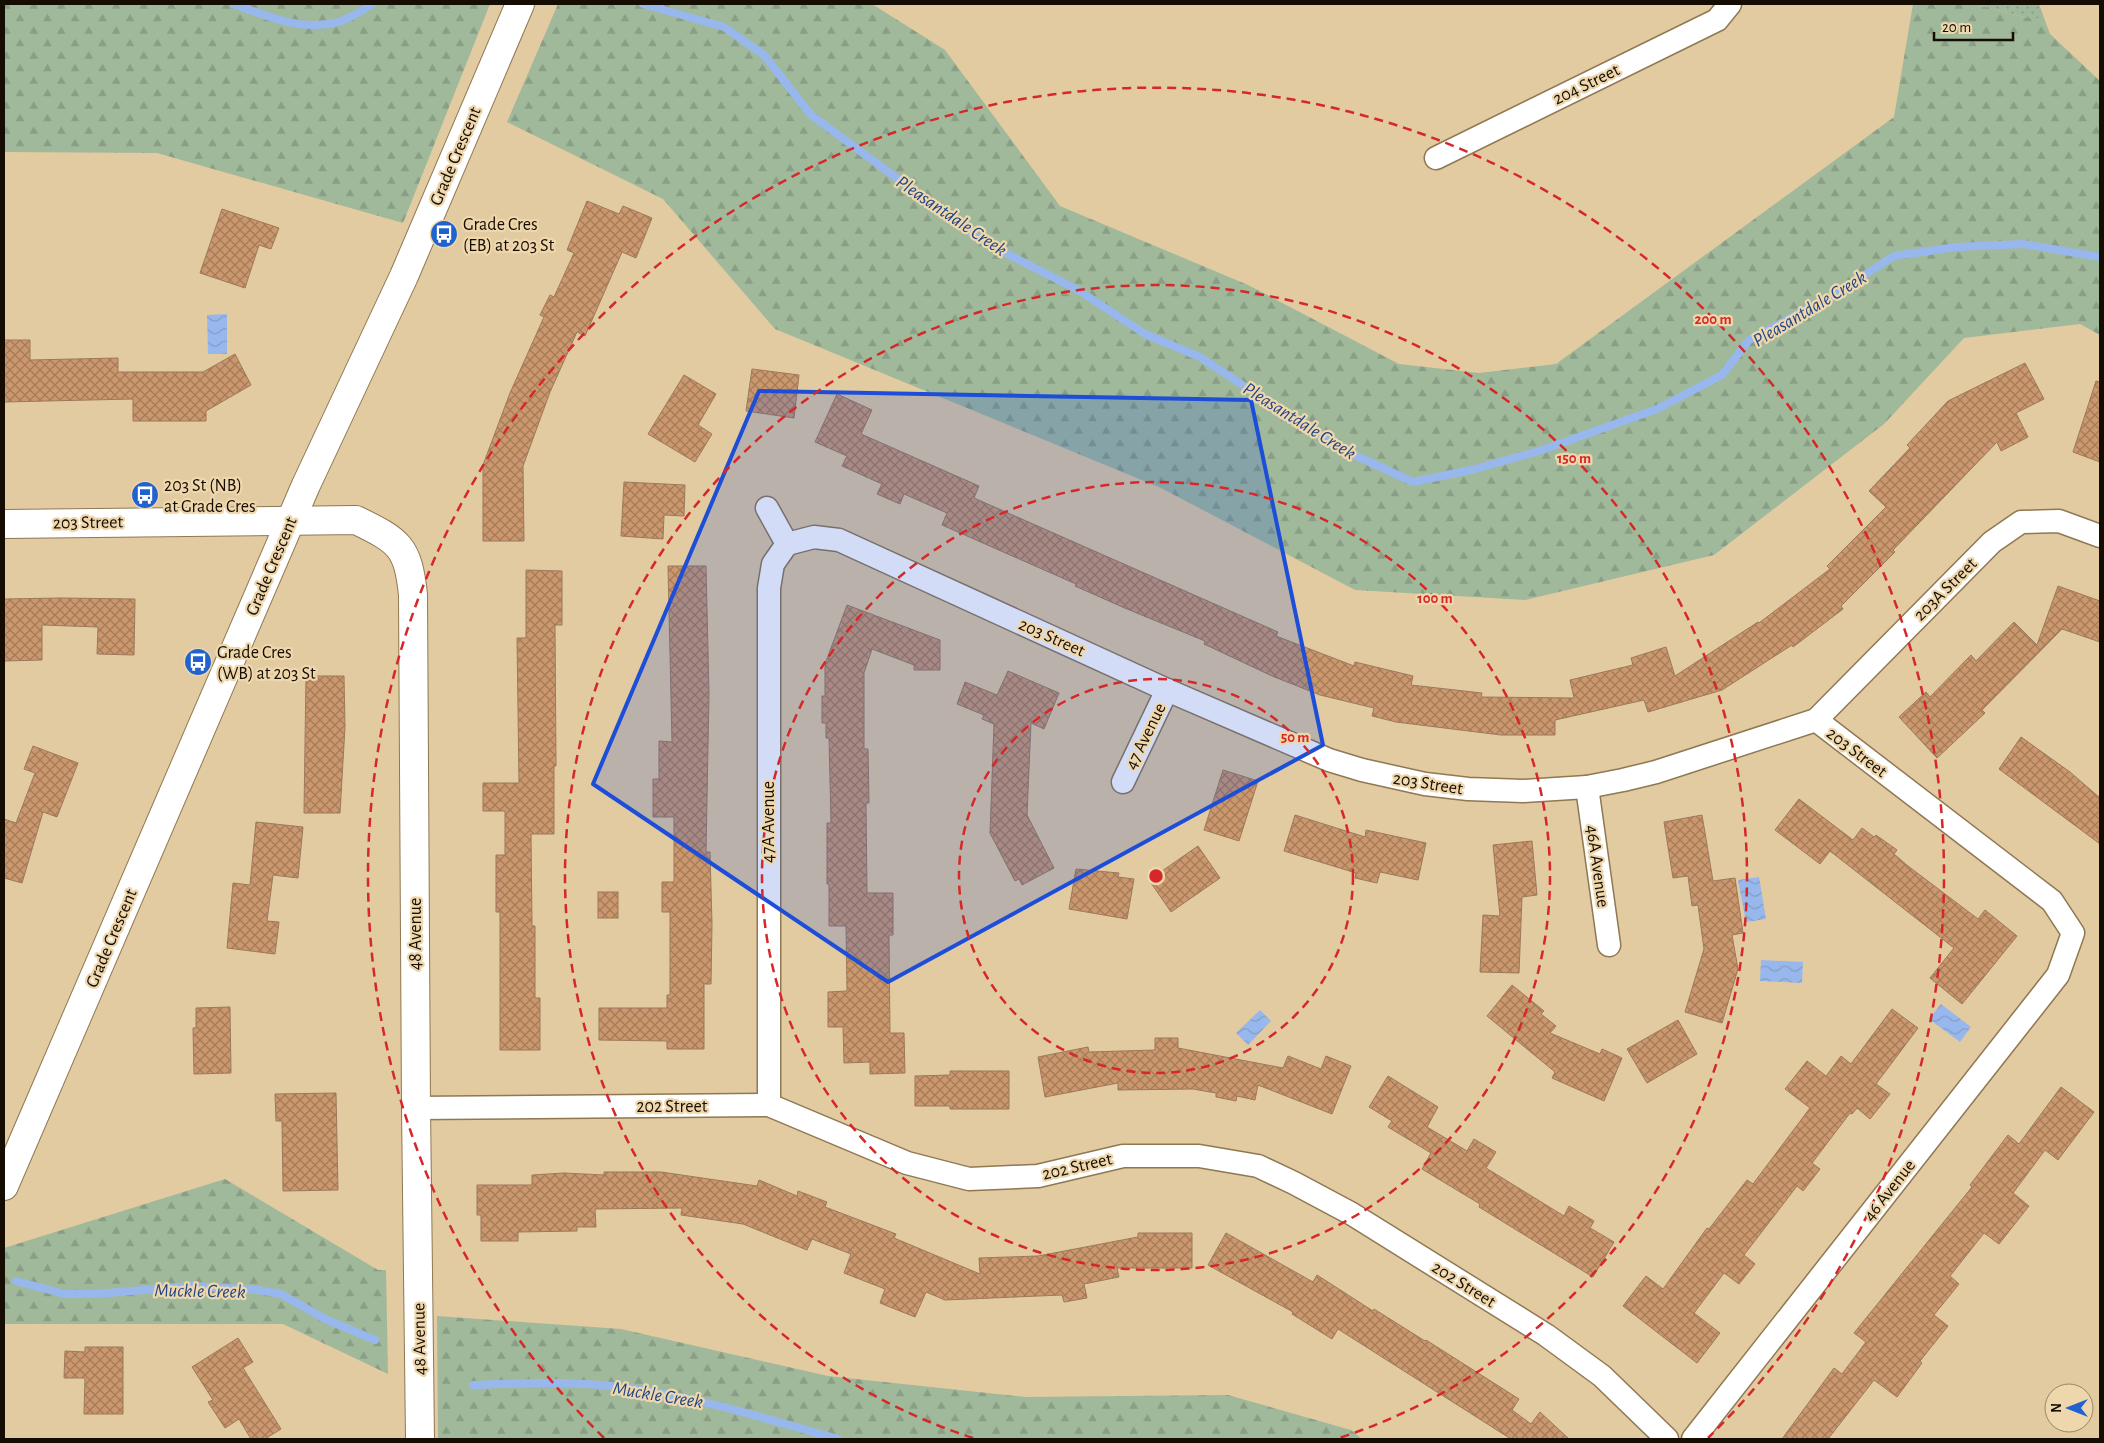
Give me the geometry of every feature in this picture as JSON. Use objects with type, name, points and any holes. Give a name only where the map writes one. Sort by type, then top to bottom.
[{"type":"street","name":"Grade Crescent","points":[[4,1186],[10,1155],[292,520],[404,276],[520,4]]},
{"type":"street","name":"204 Street","points":[[1436,158],[1716,20],[1730,4]]},
{"type":"street","points":[[767,508],[788,544]]},
{"type":"street","name":"203 Street","points":[[4,524],[292,520]]},
{"type":"street","name":"48 Avenue","points":[[292,520],[356,520],[384,534],[406,554],[411,574],[413,605],[420,1439]]},
{"type":"street","name":"203A Street","points":[[1816,720],[1992,542],[2020,522],[2059,521],[2100,536]]},
{"type":"street","name":"203 Street","points":[[788,544],[814,537],[839,540],[1167,690],[1329,760],[1398,779],[1468,789],[1549,790],[1587,787],[1656,772],[1816,720],[2052,901],[2073,933]]},
{"type":"street","name":"47A Avenue","points":[[769,1105],[769,588],[772,564],[788,544]]},
{"type":"street","name":"47 Avenue","points":[[1123,782],[1167,690]]},
{"type":"street","name":"46A Avenue","points":[[1587,787],[1609,945]]},
{"type":"street","name":"46 Avenue","points":[[1693,1439],[2058,975],[2073,933]]},
{"type":"street","name":"202 Street","points":[[416,1108],[769,1105],[908,1163],[969,1179],[1038,1176],[1123,1156],[1199,1156],[1258,1166],[1294,1182],[1352,1214],[1546,1335],[1602,1376],[1667,1439]]},
{"type":"highlighted area","points":[[759,391],[1251,400],[1323,745],[888,982],[593,784]]},
{"type":"green space","points":[[4,4],[490,4],[403,223],[157,153],[4,152]]},
{"type":"green space","points":[[558,4],[872,4],[945,50],[1060,206],[1248,285],[1399,364],[1479,373],[1556,364],[1894,117],[1913,4],[1973,4],[2028,18],[2044,18],[2050,34],[2100,81],[2100,335],[2080,324],[1964,338],[1884,424],[1714,555],[1525,600],[1355,590],[1161,488],[775,329],[663,199],[507,122]]},
{"type":"green space","points":[[1973,4],[2039,4],[2044,18],[2028,18]]},
{"type":"green space","points":[[225,1179],[378,1270],[386,1270],[388,1374],[283,1324],[4,1324],[4,1248]]},
{"type":"green space","points":[[437,1316],[621,1329],[828,1376],[1026,1397],[1228,1395],[1351,1430],[1362,1439],[438,1439]]},
{"type":"water","points":[[227,314],[227,354],[208,354],[207,315]]},
{"type":"water","points":[[1759,877],[1766,919],[1746,922],[1738,880]]},
{"type":"water","points":[[1761,960],[1803,962],[1802,983],[1760,981]]},
{"type":"water","points":[[1941,1004],[1971,1027],[1960,1042],[1929,1019]]},
{"type":"water","points":[[1260,1010],[1271,1021],[1248,1045],[1236,1033]]},
{"type":"building","points":[[587,201],[619,214],[623,206],[652,218],[636,258],[622,252],[585,336],[577,332],[550,392],[523,466],[524,541],[483,541],[483,465],[510,393],[544,317],[540,315],[550,295],[554,297],[574,253],[567,250]]},
{"type":"building","points":[[222,209],[279,228],[271,249],[259,245],[245,288],[200,273]]},
{"type":"building","points":[[4,340],[30,340],[30,360],[118,358],[118,372],[203,372],[235,354],[251,385],[206,411],[206,421],[133,421],[133,399],[4,402]]},
{"type":"building","points":[[2025,363],[2044,399],[2016,413],[2028,437],[2001,451],[1997,442],[1893,550],[1895,552],[1841,606],[1843,609],[1793,647],[1792,645],[1722,690],[1648,712],[1644,700],[1555,720],[1555,735],[1501,735],[1396,722],[1372,716],[1374,708],[1320,695],[1272,676],[1204,644],[1205,641],[1127,609],[1075,586],[1076,584],[942,525],[947,513],[904,494],[900,504],[877,494],[882,484],[842,466],[847,456],[815,442],[837,394],[872,410],[861,434],[979,486],[974,498],[1278,632],[1276,636],[1354,666],[1355,662],[1413,676],[1411,685],[1482,693],[1481,697],[1574,698],[1570,680],[1633,665],[1631,658],[1666,647],[1675,676],[1759,623],[1830,569],[1827,566],[1886,507],[1869,491],[1910,448],[1907,445],[1948,401]]},
{"type":"building","points":[[752,369],[799,375],[794,418],[746,411]]},
{"type":"building","points":[[684,375],[716,394],[698,425],[712,434],[695,462],[648,434]]},
{"type":"building","points":[[2096,381],[2100,382],[2100,462],[2073,452]]},
{"type":"building","points":[[624,482],[685,485],[684,516],[664,515],[663,539],[621,536]]},
{"type":"building","points":[[668,566],[706,566],[709,694],[706,852],[710,852],[712,924],[711,984],[704,984],[704,1049],[667,1049],[667,1041],[599,1040],[599,1008],[667,1008],[667,995],[670,995],[670,912],[662,912],[662,882],[674,882],[674,817],[653,817],[653,779],[659,779],[659,741],[672,742]]},
{"type":"building","points":[[526,570],[562,571],[562,625],[555,625],[556,766],[554,766],[554,834],[531,834],[532,926],[535,926],[535,998],[540,998],[540,1050],[500,1050],[500,912],[496,912],[496,855],[505,855],[505,811],[483,811],[483,783],[519,783],[517,638],[526,638]]},
{"type":"building","points":[[2058,586],[2100,601],[2100,642],[2062,629],[1982,710],[1985,713],[1937,758],[1899,717],[1926,692],[1930,697],[1971,655],[1976,661],[2014,622],[2037,645]]},
{"type":"building","points":[[4,599],[135,599],[134,655],[97,654],[98,627],[42,625],[42,660],[4,661]]},
{"type":"building","points":[[847,605],[940,640],[940,670],[914,670],[914,665],[872,649],[864,673],[864,749],[868,749],[869,803],[866,803],[867,893],[893,893],[893,935],[889,935],[890,1033],[904,1033],[905,1073],[870,1074],[870,1062],[844,1063],[843,1027],[828,1027],[828,992],[847,991],[846,926],[829,926],[827,823],[831,823],[829,738],[826,738],[826,723],[822,723],[822,696],[825,696],[825,664]]},
{"type":"building","points":[[1008,671],[1059,693],[1044,729],[1031,723],[1027,815],[1054,868],[1022,885],[1019,879],[1015,881],[990,833],[994,724],[982,719],[984,715],[957,704],[965,682],[997,695]]},
{"type":"building","points":[[306,676],[344,676],[345,727],[340,813],[304,813]]},
{"type":"building","points":[[2021,737],[2070,772],[2100,798],[2100,844],[1999,769]]},
{"type":"building","points":[[33,746],[78,763],[57,817],[43,812],[22,883],[4,878],[4,819],[16,823],[35,773],[24,769]]},
{"type":"building","points":[[1223,770],[1258,781],[1239,841],[1204,830]]},
{"type":"building","points":[[1799,799],[1853,840],[1862,828],[1874,837],[1876,835],[1897,850],[1894,854],[1908,866],[1978,919],[1985,910],[2017,936],[1962,1004],[1930,978],[1954,948],[1830,851],[1820,864],[1775,830]]},
{"type":"building","points":[[1295,815],[1365,837],[1366,830],[1426,843],[1418,880],[1380,872],[1377,883],[1355,878],[1356,873],[1284,851]]},
{"type":"building","points":[[1702,815],[1713,881],[1735,878],[1743,933],[1732,935],[1738,969],[1722,1023],[1685,1012],[1704,949],[1698,905],[1692,906],[1688,876],[1673,878],[1664,822]]},
{"type":"building","points":[[256,822],[303,827],[298,878],[273,875],[267,921],[279,922],[275,954],[227,948],[233,883],[250,885]]},
{"type":"building","points":[[1532,841],[1537,895],[1522,897],[1519,973],[1480,972],[1483,915],[1500,916],[1493,845]]},
{"type":"building","points":[[1198,846],[1220,878],[1171,912],[1149,880]]},
{"type":"building","points":[[1076,869],[1119,873],[1118,877],[1134,879],[1127,919],[1069,909]]},
{"type":"building","points":[[598,892],[618,892],[618,918],[598,918]]},
{"type":"building","points":[[1512,985],[1544,1011],[1541,1014],[1556,1026],[1550,1033],[1600,1054],[1602,1049],[1622,1058],[1604,1101],[1552,1078],[1555,1072],[1487,1016]]},
{"type":"building","points":[[230,1007],[231,1073],[194,1074],[193,1028],[196,1028],[196,1008]]},
{"type":"building","points":[[1892,1009],[1918,1028],[1876,1084],[1890,1094],[1870,1119],[1857,1108],[1852,1114],[1850,1113],[1812,1163],[1820,1169],[1803,1191],[1797,1186],[1744,1255],[1755,1264],[1739,1284],[1724,1273],[1694,1313],[1720,1333],[1697,1363],[1623,1306],[1646,1276],[1663,1289],[1707,1228],[1709,1229],[1747,1180],[1753,1184],[1810,1108],[1785,1089],[1807,1061],[1826,1076],[1841,1056],[1851,1064]]},
{"type":"building","points":[[1678,1020],[1697,1054],[1647,1083],[1627,1049]]},
{"type":"building","points":[[1155,1038],[1178,1038],[1178,1048],[1283,1068],[1288,1056],[1321,1069],[1326,1056],[1351,1066],[1332,1114],[1258,1085],[1255,1100],[1237,1096],[1236,1101],[1216,1097],[1216,1093],[1193,1089],[1118,1090],[1118,1083],[1045,1097],[1038,1057],[1088,1047],[1089,1052],[1155,1050]]},
{"type":"building","points":[[950,1071],[1009,1071],[1009,1109],[950,1109],[950,1106],[915,1106],[915,1076],[950,1075]]},
{"type":"building","points":[[1388,1076],[1438,1107],[1427,1127],[1467,1151],[1474,1139],[1496,1152],[1486,1168],[1564,1216],[1569,1206],[1594,1221],[1590,1228],[1614,1242],[1593,1277],[1479,1207],[1480,1204],[1422,1169],[1431,1153],[1388,1127],[1392,1121],[1369,1107]]},
{"type":"building","points":[[2061,1087],[2094,1112],[2058,1160],[2045,1150],[2013,1193],[2029,1206],[1999,1244],[1984,1233],[1950,1276],[1959,1284],[1934,1315],[1948,1326],[1920,1361],[1922,1363],[1897,1397],[1874,1380],[1828,1439],[1782,1439],[1834,1368],[1842,1374],[1866,1342],[1854,1333],[1972,1187],[1970,1185],[2008,1135],[2019,1144]]},
{"type":"building","points":[[336,1093],[338,1190],[283,1191],[282,1121],[276,1121],[275,1094]]},
{"type":"building","points":[[604,1172],[661,1172],[757,1186],[759,1180],[797,1196],[798,1191],[827,1202],[825,1207],[896,1234],[894,1238],[980,1274],[979,1258],[1038,1256],[1138,1237],[1138,1233],[1192,1233],[1192,1268],[1117,1268],[1119,1277],[1084,1284],[1087,1298],[1064,1302],[1062,1295],[945,1300],[926,1292],[915,1317],[880,1303],[885,1289],[844,1273],[851,1254],[812,1239],[807,1250],[743,1224],[681,1215],[682,1208],[595,1209],[596,1227],[577,1227],[577,1231],[518,1232],[518,1241],[481,1241],[481,1215],[477,1215],[477,1185],[532,1185],[532,1175],[564,1173],[604,1175]]},
{"type":"building","points":[[1226,1233],[1313,1282],[1317,1275],[1373,1311],[1374,1309],[1426,1340],[1519,1399],[1512,1410],[1531,1424],[1540,1412],[1569,1439],[1511,1439],[1338,1329],[1332,1339],[1292,1314],[1293,1312],[1208,1265]]},
{"type":"building","points":[[238,1338],[253,1362],[243,1368],[281,1429],[265,1439],[251,1439],[239,1419],[225,1428],[208,1402],[213,1400],[192,1367]]},
{"type":"building","points":[[85,1347],[123,1347],[123,1414],[84,1414],[85,1378],[64,1378],[65,1351],[85,1352]]},
{"type":"waterway","name":"Pleasantdale Creek","points":[[233,4],[271,18],[311,25],[324,25],[342,21],[372,4]]},
{"type":"waterway","name":"Pleasantdale Creek","points":[[643,4],[724,27],[764,55],[811,115],[984,242],[1078,290],[1145,334],[1200,357],[1335,446],[1413,482],[1475,469],[1539,451],[1657,409],[1722,375],[1749,340],[1832,296],[1894,256],[1957,247],[2023,244],[2100,257]]},
{"type":"waterway","name":"Muckle Creek","points":[[16,1281],[65,1294],[96,1294],[191,1286],[258,1290],[281,1294],[325,1319],[375,1340]]},
{"type":"waterway","name":"Muckle Creek","points":[[473,1385],[566,1383],[603,1385],[649,1391],[730,1409],[838,1439]]},
{"type":"place","name":"Grade Cres (EB) at 203 St","points":[[444,234]]},
{"type":"place","name":"203 St (NB) at Grade Cres","points":[[145,495]]},
{"type":"place","name":"Grade Cres (WB) at 203 St","points":[[198,662]]}]
